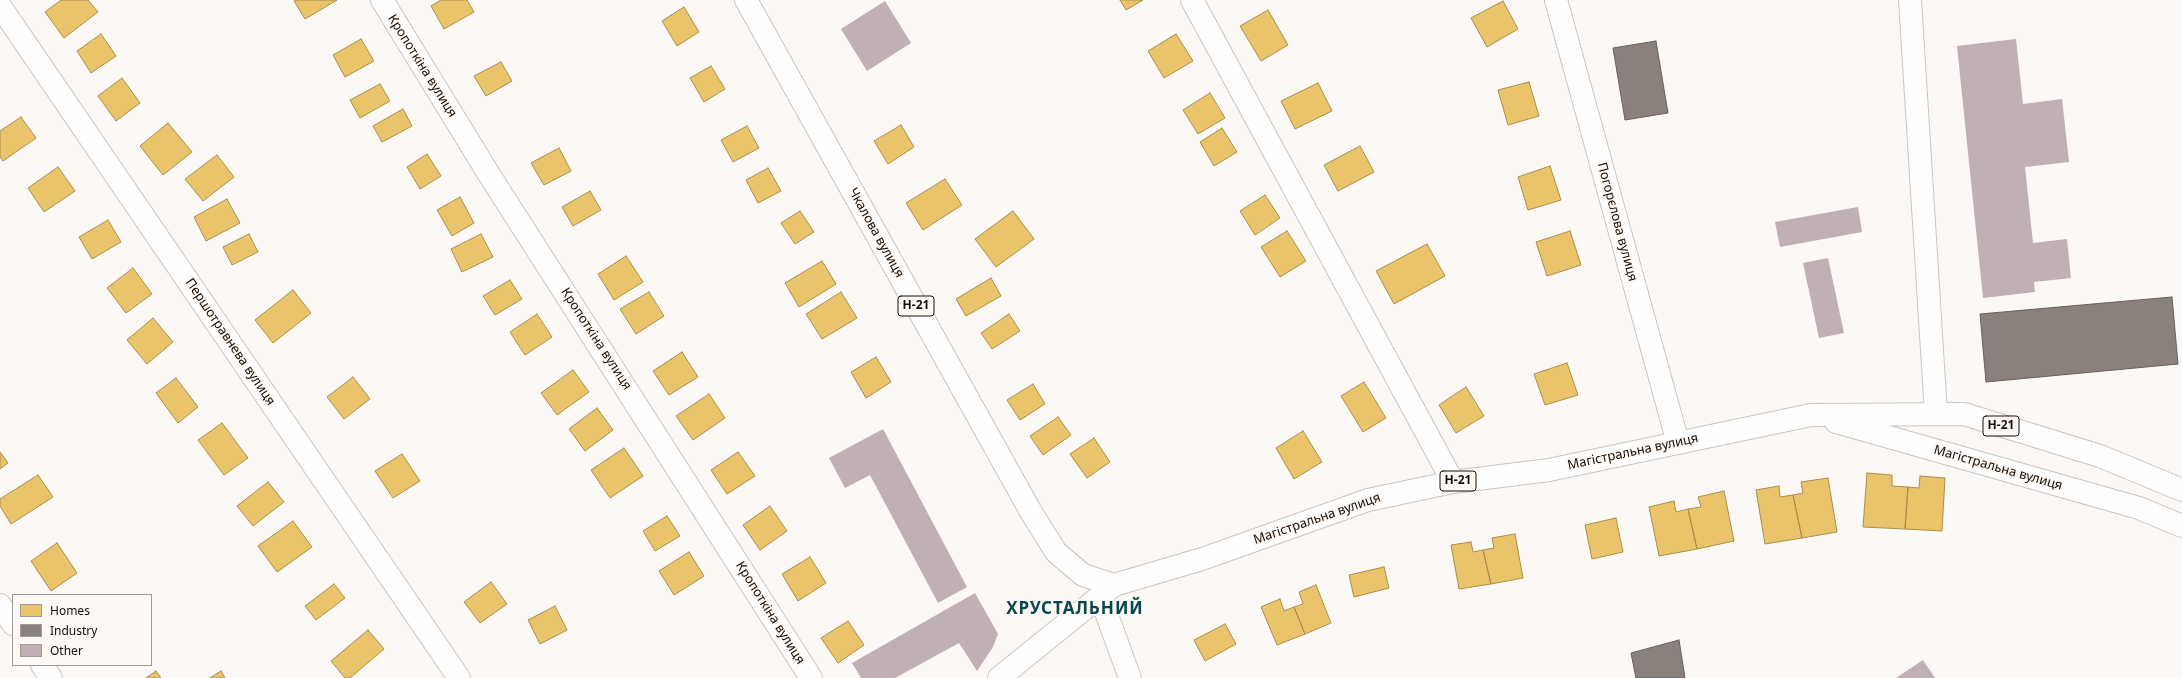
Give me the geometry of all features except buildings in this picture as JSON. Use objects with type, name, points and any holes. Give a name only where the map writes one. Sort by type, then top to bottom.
[{"type":"street","name":"Кропоткіна вулиця","points":[[382,0],[490,176],[811,678]]},
{"type":"street","name":"Чкалова вулиця","points":[[746,0],[1031,512],[1056,552],[1083,575],[1107,590]]},
{"type":"street","points":[[1192,0],[1453,482]]},
{"type":"street","name":"Погорєлова вулиця","points":[[1556,0],[1678,443]]},
{"type":"street","points":[[1910,0],[1936,414]]},
{"type":"street","name":"Першотравнева вулиця","points":[[0,6],[459,678]]},
{"type":"street","name":"Магістральна вулиця","points":[[999,678],[1107,590],[1202,559],[1368,500],[1453,482],[1548,470],[1811,415],[1964,414],[2100,456],[2182,490]]},
{"type":"street","name":"Магістральна вулиця","points":[[1811,415],[2139,508],[2182,526]]},
{"type":"street","points":[[1107,590],[1130,678]]},
{"type":"street","points":[[0,605],[12,623]]},
{"type":"street","points":[[43,666],[51,678]]},
{"type":"district","name":"ХРУСТАЛЬНИЙ","points":[[1075,609]]}]
